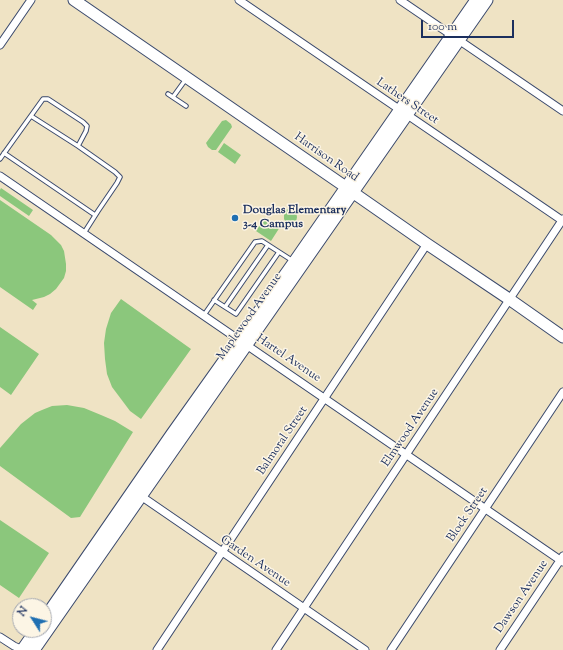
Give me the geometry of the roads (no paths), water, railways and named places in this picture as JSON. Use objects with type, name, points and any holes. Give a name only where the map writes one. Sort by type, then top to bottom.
[{"type":"street","points":[[0,45],[31,0]]},
{"type":"street","name":"Harrison Road","points":[[74,0],[563,337]]},
{"type":"street","name":"Lathers Street","points":[[239,0],[563,220]]},
{"type":"street","points":[[400,0],[563,111]]},
{"type":"street","name":"Maplewood Avenue","points":[[455,38],[476,0]]},
{"type":"street","name":"Maplewood Avenue","points":[[35,650],[113,529],[175,438],[455,38],[487,0]]},
{"type":"street","name":"Hartel Avenue","points":[[0,176],[485,508],[562,559]]},
{"type":"street","name":"Maplewood Avenue","points":[[243,342],[294,262],[349,189]]},
{"type":"street","name":"Elmwood Avenue","points":[[276,650],[563,220]]},
{"type":"street","name":"Balmoral Street","points":[[157,650],[427,244]]},
{"type":"street","name":"Block Street","points":[[391,650],[563,392]]},
{"type":"street","name":"Garden Avenue","points":[[137,494],[365,650]]},
{"type":"street","name":"Maplewood Avenue","points":[[52,609],[113,529]]},
{"type":"street","name":"Dawson Avenue","points":[[500,650],[562,559]]},
{"type":"street","points":[[0,637],[22,650],[35,650]]},
{"type":"street","points":[[22,650],[30,638]]},
{"type":"lane","points":[[173,97],[187,78]]},
{"type":"lane","points":[[168,94],[186,106]]},
{"type":"lane","points":[[0,159],[44,99],[48,98],[87,126],[78,146]]},
{"type":"lane","points":[[31,116],[78,146],[120,177],[84,233]]},
{"type":"lane","points":[[4,153],[95,216]]},
{"type":"lane","points":[[204,316],[255,242],[262,241],[294,262]]},
{"type":"lane","points":[[225,307],[268,245]]},
{"type":"lane","points":[[214,300],[236,314],[279,252]]},
{"type":"place","name":"Douglas Elementary 3-4 Campus","points":[[235,218]]}]
